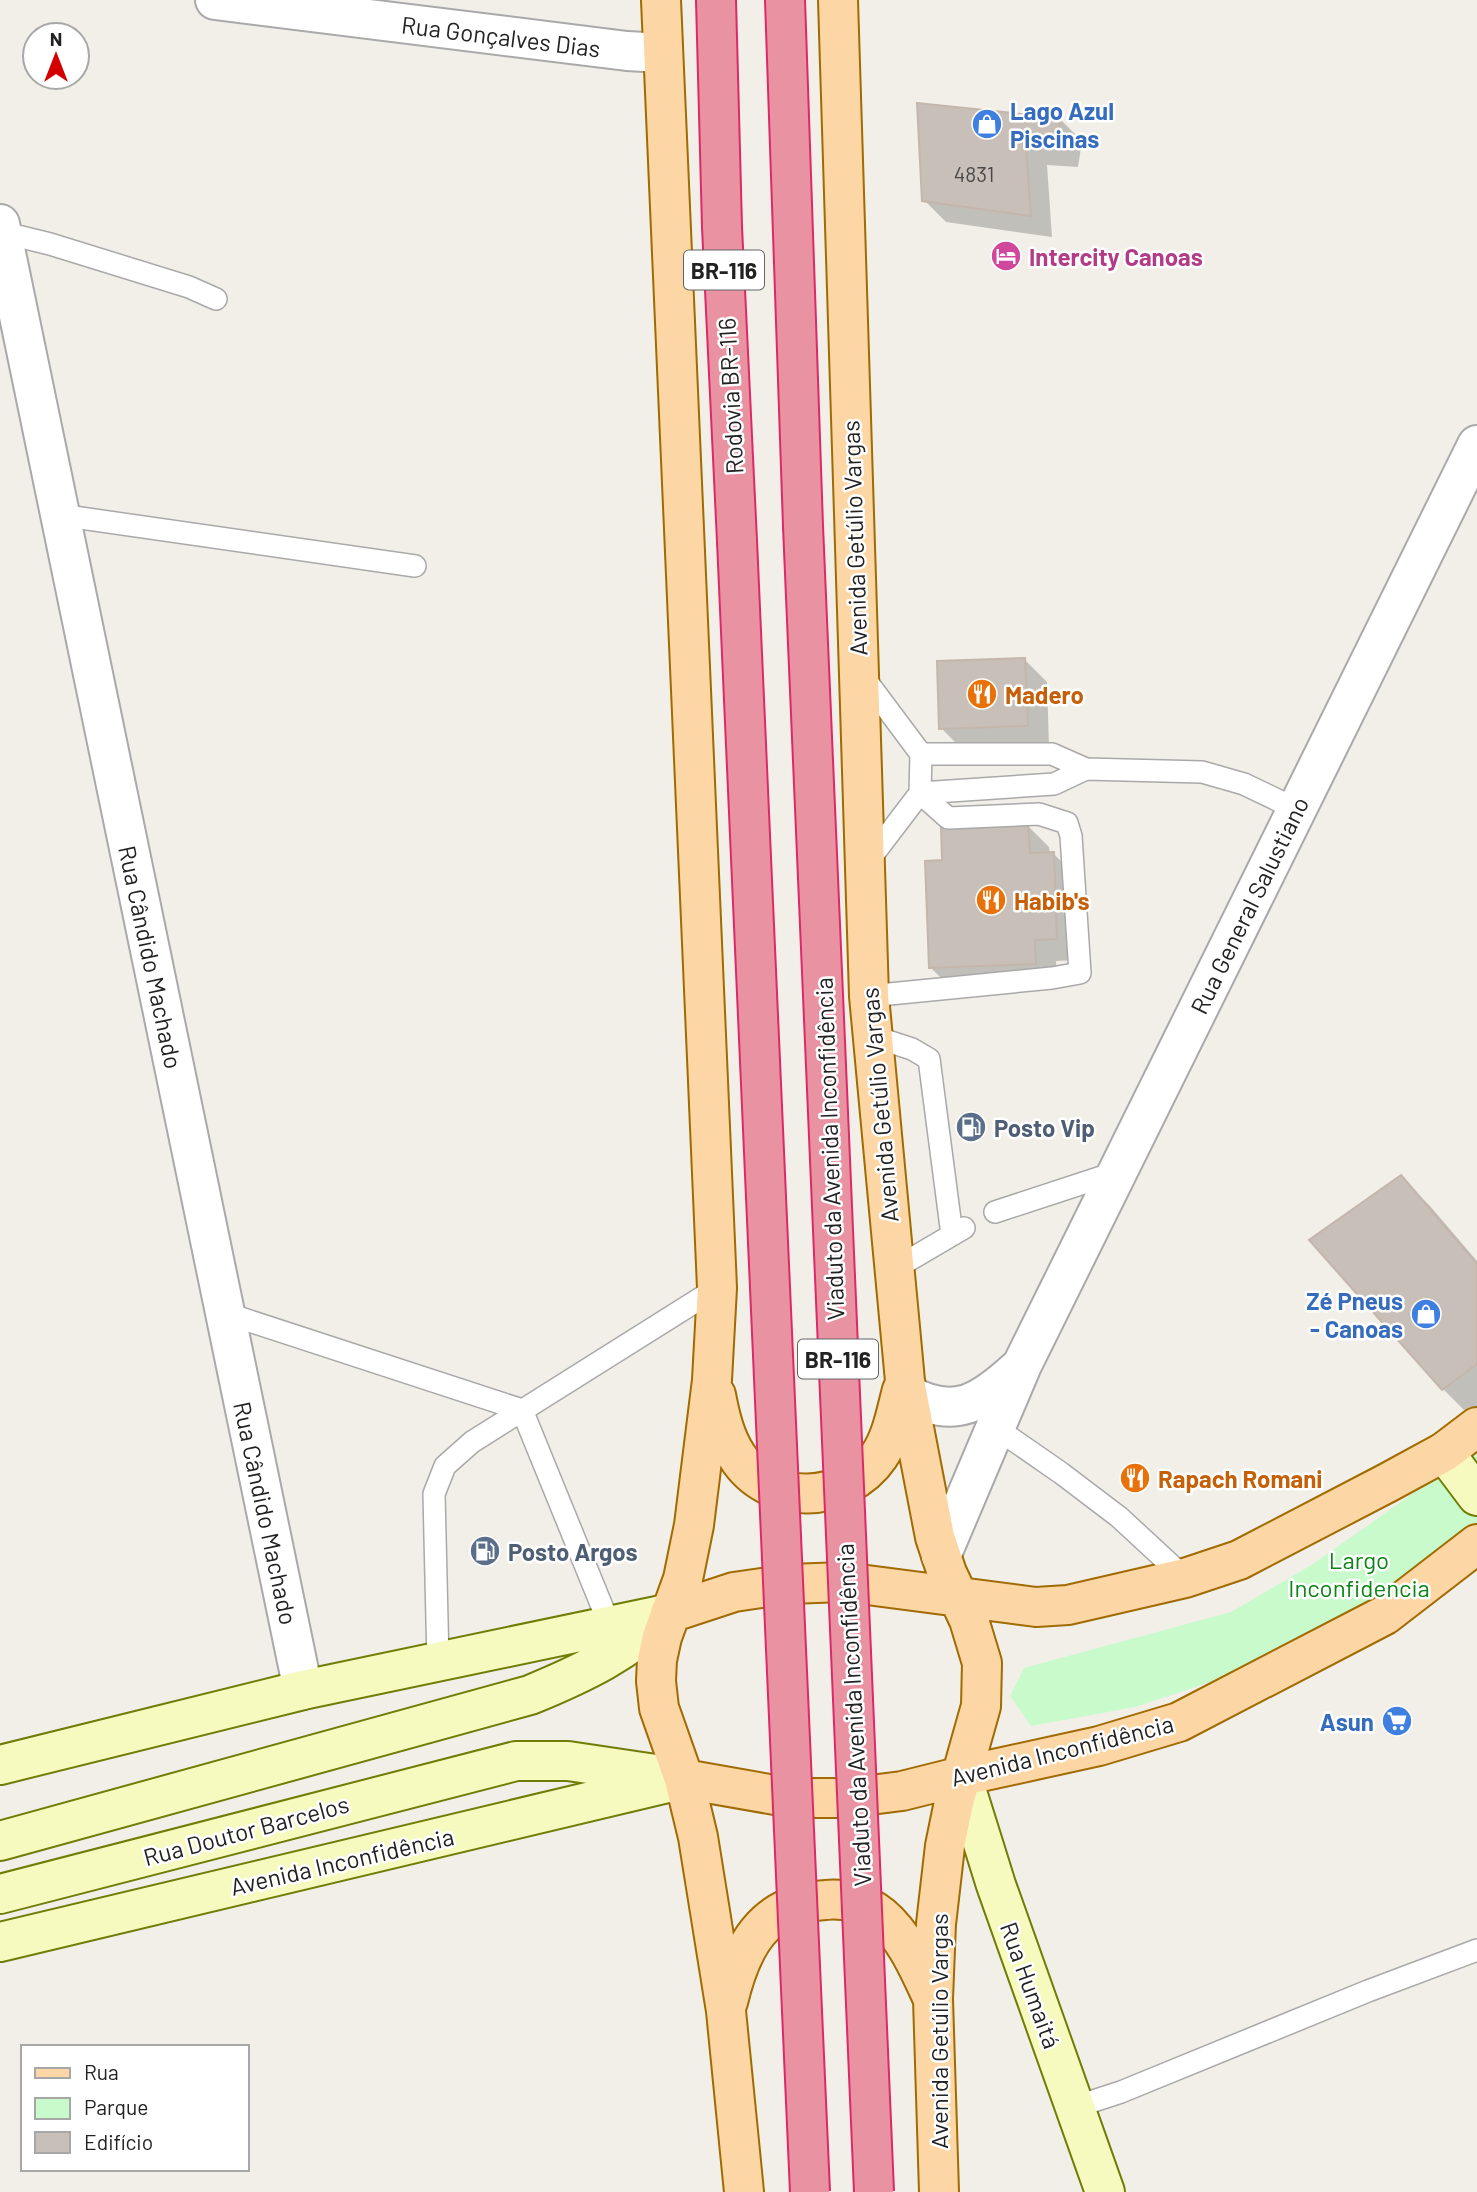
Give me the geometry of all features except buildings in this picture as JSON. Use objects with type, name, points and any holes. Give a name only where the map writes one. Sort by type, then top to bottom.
[{"type":"highway","name":"Rodovia BR-116","points":[[716,0],[722,227],[810,2192]]},
{"type":"highway","name":"BR-116","points":[[785,0],[787,52]]},
{"type":"highway","name":"BR-116","points":[[787,52],[792,0]]},
{"type":"highway","name":"Viaduto da Avenida Inconfidência","points":[[787,52],[803,526],[874,2192]]},
{"type":"main road","points":[[661,0],[717,1288],[712,1380],[689,1555],[657,1660],[659,1708],[684,1779],[698,1837],[726,2011],[744,2192]]},
{"type":"main road","name":"Avenida Getúlio Vargas","points":[[838,0],[863,867],[872,1036],[906,1387],[926,1498],[941,1556],[960,1599],[982,1663],[983,1686],[976,1728],[954,1802],[941,1875],[936,1924],[933,1999],[939,2192]]},
{"type":"main road","points":[[712,1380],[727,1438],[748,1471],[762,1482],[778,1489],[816,1494],[833,1491],[853,1482],[868,1471],[880,1456],[890,1434],[906,1387]]},
{"type":"main road","points":[[0,1765],[303,1690],[670,1613],[734,1592],[789,1584],[844,1582],[1036,1607],[1068,1605],[1185,1578],[1239,1560],[1444,1452],[1477,1427]]},
{"type":"main road","points":[[1444,1452],[1477,1496]]},
{"type":"main road","name":"Avenida Inconfidência","points":[[492,1765],[516,1760],[568,1760],[792,1798],[847,1798],[902,1791],[1099,1746],[1179,1721],[1385,1615],[1477,1544]]},
{"type":"main road","points":[[0,1841],[530,1695],[617,1654],[670,1613]]},
{"type":"main road","name":"Rua Doutor Barcelos","points":[[0,1894],[492,1765]]},
{"type":"main road","name":"Rua Humaitá","points":[[962,1776],[996,1885],[1105,2192]]},
{"type":"main road","name":"Avenida Inconfidência","points":[[0,1942],[684,1779]]},
{"type":"main road","points":[[726,2011],[742,1955],[755,1935],[788,1907],[811,1900],[849,1901],[881,1915],[911,1954],[933,1999]]},
{"type":"street","name":"Rua Gonçalves Dias","points":[[215,0],[627,51],[662,53]]},
{"type":"street","name":"Rua Cândido Machado","points":[[1,228],[303,1690]]},
{"type":"street","name":"Rua General Salustiano","points":[[941,1556],[1022,1365],[1477,445]]},
{"type":"street","name":"Rua General Salustiano","points":[[906,1387],[937,1406],[960,1406],[989,1395],[1022,1365]]},
{"type":"lane","points":[[1,228],[189,287],[216,299]]},
{"type":"lane","points":[[60,515],[415,566]]},
{"type":"lane","points":[[858,670],[921,754],[920,793],[863,867]]},
{"type":"lane","points":[[921,754],[1052,754],[1086,769],[1202,772],[1244,784],[1296,809]]},
{"type":"lane","points":[[920,793],[1054,784],[1086,769]]},
{"type":"lane","points":[[869,996],[1080,973],[1071,836],[1067,823],[1039,814],[948,818],[920,793]]},
{"type":"lane","points":[[872,1036],[912,1049],[929,1059],[958,1231],[894,1269]]},
{"type":"lane","points":[[995,1212],[1118,1172]]},
{"type":"lane","points":[[438,1662],[434,1493],[445,1466],[472,1442],[717,1288]]},
{"type":"lane","points":[[225,1313],[522,1410],[610,1626]]},
{"type":"lane","points":[[996,1427],[1119,1517],[1185,1578]]},
{"type":"lane","points":[[1075,2107],[1121,2092],[1368,1991],[1477,1950]]},
{"type":"green space","name":"Largo Inconfidencia","points":[[1477,1448],[1477,1525],[1377,1603],[1253,1668],[1135,1707],[1031,1726],[1010,1696],[1024,1668],[1231,1612],[1313,1564]]},
{"type":"place","name":"Lago Azul Piscinas","points":[[987,124]]},
{"type":"place","name":"Intercity Canoas","points":[[1006,256]]},
{"type":"place","name":"Madero","points":[[982,694]]},
{"type":"place","name":"Habib's","points":[[991,900]]},
{"type":"place","name":"Posto Vip","points":[[971,1127]]},
{"type":"place","name":"Zé Pneus - Canoas","points":[[1426,1314]]},
{"type":"place","name":"Rapach Romani","points":[[1135,1478]]},
{"type":"place","name":"Posto Argos","points":[[485,1551]]},
{"type":"place","name":"Asun","points":[[1397,1721]]}]
